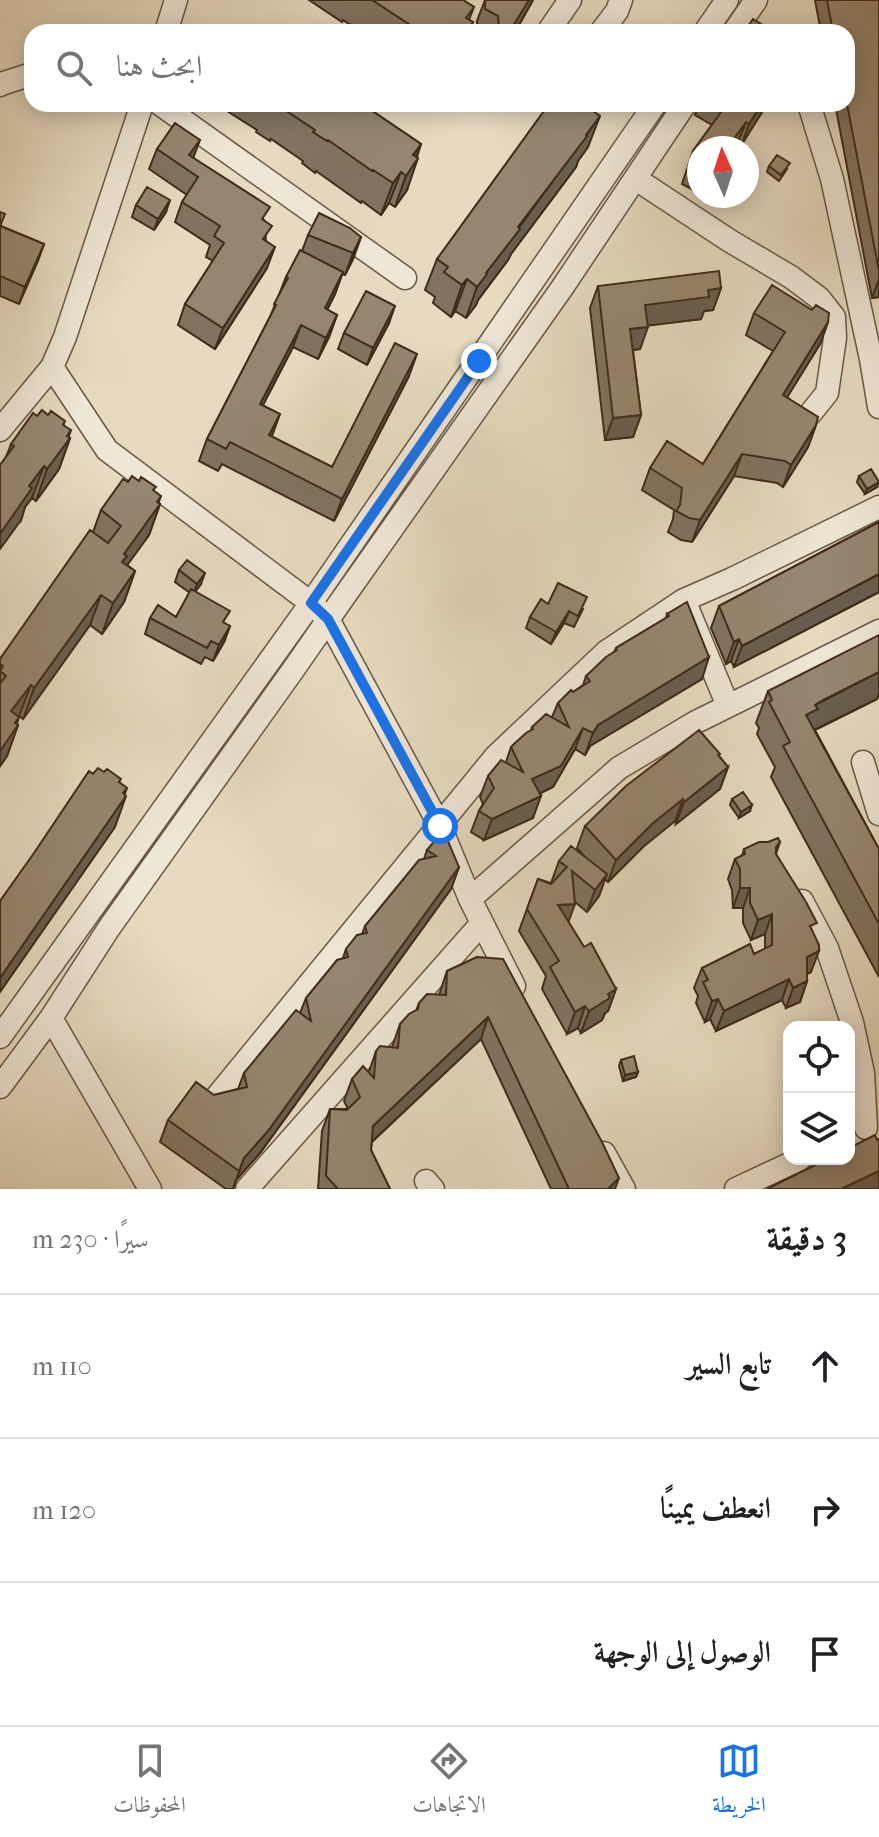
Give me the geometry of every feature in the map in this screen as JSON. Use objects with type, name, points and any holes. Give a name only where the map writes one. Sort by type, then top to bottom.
[{"type":"street","points":[[168,24],[176,0]]},
{"type":"street","points":[[554,24],[570,0]]},
{"type":"street","points":[[607,24],[621,0]]},
{"type":"street","points":[[710,24],[727,0]]},
{"type":"street","points":[[0,85],[24,77]]},
{"type":"street","points":[[0,430],[52,367],[65,337],[139,112]]},
{"type":"street","points":[[171,112],[405,278]]},
{"type":"street","points":[[0,1037],[311,603],[649,112]]},
{"type":"street","points":[[0,1087],[562,288],[680,112]]},
{"type":"street","points":[[811,112],[832,179],[850,268],[875,358],[879,407]]},
{"type":"street","points":[[636,179],[791,277],[819,298],[834,317],[835,338],[827,393],[810,414]]},
{"type":"street","points":[[52,367],[107,450],[328,619],[440,826],[470,899],[522,1003]]},
{"type":"street","points":[[215,1099],[496,756],[606,652],[684,600],[879,507]]},
{"type":"street","points":[[684,600],[728,706]]},
{"type":"street","points":[[470,899],[619,768],[696,722],[879,631]]},
{"type":"street","points":[[863,762],[879,814]]},
{"type":"street","points":[[793,885],[827,948],[852,1022],[863,1073],[865,1129]]},
{"type":"street","points":[[247,1189],[482,923]]},
{"type":"street","points":[[51,1018],[150,1189]]},
{"type":"street","points":[[594,1136],[624,1189]]},
{"type":"street","points":[[736,1189],[787,1165]]},
{"type":"building","points":[[372,0],[463,0],[474,7],[466,18],[472,24],[409,24]]},
{"type":"building","points":[[485,0],[529,0],[514,24],[499,24],[498,16],[485,9]]},
{"type":"building","points":[[827,0],[879,0],[879,271],[849,112],[855,112],[855,24],[832,24]]},
{"type":"building","points":[[288,112],[374,112],[421,144],[413,155],[418,158],[406,176],[401,172],[393,183],[313,132],[315,130]]},
{"type":"building","points":[[543,112],[594,112],[600,116],[477,287],[467,279],[462,285],[444,272],[448,267],[437,259]]},
{"type":"building","points":[[721,112],[757,112],[749,124],[746,122],[736,136],[704,136]]},
{"type":"building","points":[[175,123],[200,140],[189,155],[270,207],[262,219],[272,226],[263,239],[275,247],[223,328],[185,304],[224,243],[214,236],[220,226],[182,202],[198,177],[157,149]]},
{"type":"building","points":[[777,155],[790,163],[781,175],[769,166]]},
{"type":"building","points":[[147,187],[170,200],[158,219],[136,205]]},
{"type":"building","points":[[319,213],[361,237],[353,253],[308,235]]},
{"type":"building","points":[[0,226],[44,244],[25,287],[0,276]]},
{"type":"building","points":[[300,250],[343,272],[325,308],[337,315],[326,338],[301,325],[260,404],[280,414],[269,435],[332,467],[395,343],[417,354],[342,499],[230,442],[226,449],[207,439],[276,305]]},
{"type":"building","points":[[719,271],[721,288],[708,290],[709,297],[645,305],[648,327],[630,329],[641,415],[613,418],[598,286]]},
{"type":"building","points":[[772,285],[812,310],[816,305],[829,313],[828,322],[783,395],[818,417],[816,425],[791,465],[785,461],[742,454],[700,520],[689,518],[676,511],[682,488],[650,468],[667,441],[703,464],[785,332],[754,313]]},
{"type":"building","points":[[366,291],[395,306],[373,348],[344,333]]},
{"type":"building","points":[[42,410],[48,415],[51,411],[65,421],[63,425],[71,430],[67,436],[70,438],[47,469],[44,466],[29,486],[32,488],[0,534],[0,465],[33,413],[37,416]]},
{"type":"building","points":[[871,469],[879,482],[867,489],[859,476]]},
{"type":"building","points":[[132,476],[139,481],[141,477],[156,487],[153,490],[161,496],[157,502],[160,504],[124,554],[127,556],[122,562],[135,571],[113,603],[101,595],[34,688],[31,685],[11,711],[19,717],[15,723],[18,725],[0,751],[0,684],[6,676],[0,671],[3,666],[0,659],[90,530],[108,543],[121,526],[101,510],[123,479],[128,482]]},
{"type":"building","points":[[879,522],[879,574],[742,646],[739,639],[734,642],[719,606]]},
{"type":"building","points":[[187,560],[205,573],[197,584],[179,570]]},
{"type":"building","points":[[558,583],[587,597],[578,616],[569,611],[556,632],[530,617],[541,599],[548,604]]},
{"type":"building","points":[[191,589],[230,611],[223,622],[230,626],[219,645],[211,641],[207,648],[150,618],[158,605],[176,617]]},
{"type":"building","points":[[687,602],[709,657],[598,725],[593,733],[583,728],[561,766],[532,779],[541,796],[492,819],[479,811],[494,788],[488,776],[501,760],[523,772],[511,747],[546,714],[569,727],[558,703],[571,690],[573,692],[590,681],[586,676],[616,648]]},
{"type":"building","points":[[879,635],[879,672],[823,700],[815,705],[818,709],[806,715],[879,849],[879,924],[783,746],[790,742],[769,702],[772,700],[768,691]]},
{"type":"building","points":[[699,730],[728,767],[652,824],[616,860],[585,826],[626,786]]},
{"type":"building","points":[[98,768],[104,772],[107,769],[121,779],[119,782],[127,788],[123,793],[126,796],[0,978],[0,901],[89,771],[93,774]]},
{"type":"building","points":[[743,792],[752,805],[741,812],[732,799]]},
{"type":"building","points":[[440,834],[447,839],[459,867],[268,1131],[244,1158],[239,1171],[168,1120],[196,1082],[214,1095],[247,1087],[244,1073],[296,1010],[311,1021],[306,998],[337,960],[348,957],[346,949],[357,935],[367,933],[365,926],[419,860],[436,856],[427,850]]},
{"type":"building","points":[[778,838],[780,842],[776,854],[817,923],[810,926],[819,951],[807,957],[807,981],[793,988],[789,979],[724,1011],[718,999],[712,1001],[703,982],[708,980],[702,968],[750,944],[754,954],[772,945],[772,914],[758,920],[750,903],[750,888],[740,888],[740,869],[735,859],[745,854],[744,849]]},
{"type":"building","points":[[571,846],[607,874],[595,890],[572,871],[575,904],[558,905],[584,947],[591,943],[616,989],[608,994],[610,998],[589,1011],[585,1006],[575,1012],[550,967],[559,961],[527,909],[538,879],[551,884],[567,867],[559,861]]},
{"type":"building","points":[[477,957],[503,959],[619,1178],[608,1189],[569,1189],[488,1017],[373,1126],[371,1150],[390,1189],[338,1189],[326,1176],[330,1109],[347,1110],[360,1097],[352,1079],[363,1066],[374,1078],[376,1051],[380,1046],[398,1048],[400,1024],[418,1009],[427,994],[446,995],[447,971]]},
{"type":"building","points":[[634,1056],[638,1072],[625,1075],[621,1060]]},
{"type":"building","points":[[875,1135],[879,1139],[879,1171],[841,1189],[767,1189],[815,1165],[855,1165],[855,1145]]},
{"type":"route","points":[[440,826],[328,619],[311,603],[479,361]]}]
